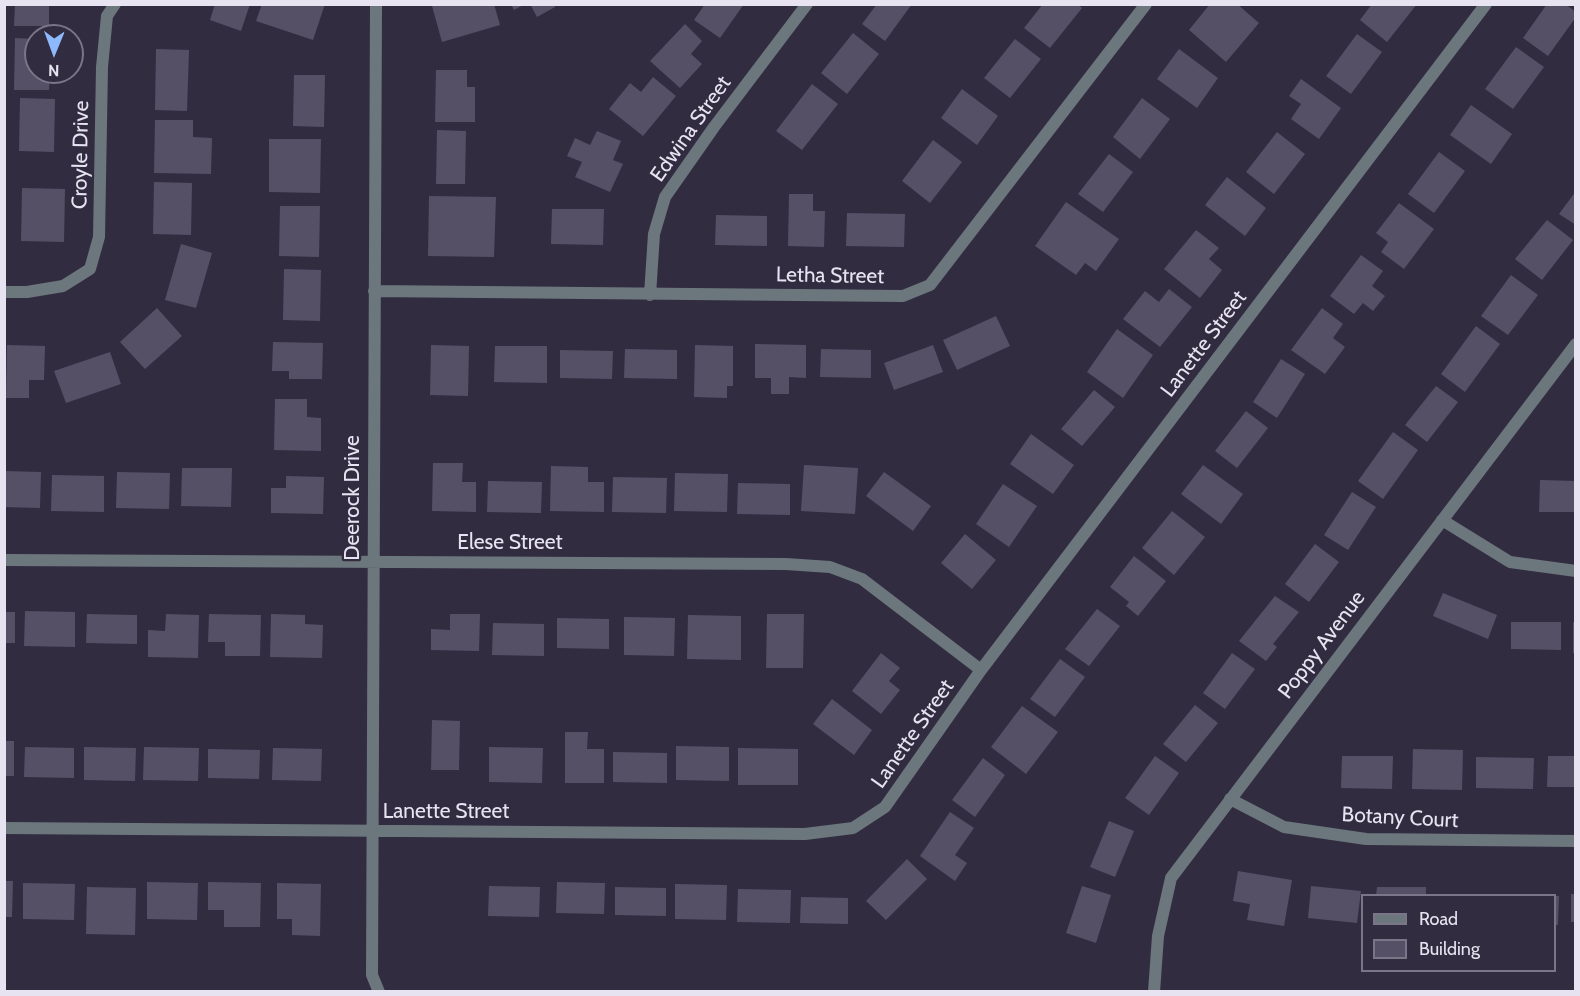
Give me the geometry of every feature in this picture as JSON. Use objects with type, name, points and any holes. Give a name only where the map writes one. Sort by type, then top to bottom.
[{"type":"street","name":"Croyle Drive","points":[[4,292],[27,292],[63,286],[90,270],[99,237],[102,67],[107,16],[115,4]]},
{"type":"street","name":"Deerock Drive","points":[[376,4],[372,975],[378,992]]},
{"type":"street","name":"Edwina Street","points":[[650,294],[654,234],[665,197],[714,127],[807,4]]},
{"type":"street","name":"Letha Street","points":[[374,291],[903,296],[930,285],[1146,4]]},
{"type":"street","name":"Lanette Street","points":[[4,828],[805,834],[853,828],[885,807],[981,670],[1486,4]]},
{"type":"street","name":"Poppy Avenue","points":[[1154,992],[1158,936],[1172,878],[1575,344]]},
{"type":"street","points":[[1442,520],[1510,562],[1575,571]]},
{"type":"street","name":"Elese Street","points":[[4,560],[786,564],[830,567],[862,579],[981,670]]},
{"type":"street","name":"Botany Court","points":[[1230,799],[1284,827],[1366,839],[1575,841]]},
{"type":"building","points":[[15,4],[49,4],[49,24],[14,26]]},
{"type":"building","points":[[215,4],[250,4],[241,31],[210,20]]},
{"type":"building","points":[[262,4],[325,4],[313,40],[256,21]]},
{"type":"building","points":[[438,4],[494,4],[500,25],[442,42],[432,6]]},
{"type":"building","points":[[511,4],[525,4],[514,10]]},
{"type":"building","points":[[530,4],[554,4],[555,7],[537,17]]},
{"type":"building","points":[[705,4],[744,4],[720,38],[694,20]]},
{"type":"building","points":[[877,4],[912,4],[885,41],[862,24]]},
{"type":"building","points":[[1043,4],[1077,4],[1082,8],[1050,48],[1024,28]]},
{"type":"building","points":[[1210,4],[1237,4],[1259,23],[1226,62],[1189,30]]},
{"type":"building","points":[[1372,4],[1417,4],[1387,42],[1360,20]]},
{"type":"building","points":[[1547,4],[1565,4],[1576,12],[1576,17],[1548,56],[1523,38]]},
{"type":"building","points":[[685,24],[702,41],[691,54],[702,64],[680,88],[650,61]]},
{"type":"building","points":[[853,33],[879,54],[847,94],[821,73]]},
{"type":"building","points":[[1357,34],[1382,52],[1351,94],[1326,76]]},
{"type":"building","points":[[15,38],[24,38],[24,84],[49,84],[49,90],[14,90]]},
{"type":"building","points":[[1015,39],[1041,59],[1010,98],[984,78]]},
{"type":"building","points":[[1516,47],[1544,67],[1513,109],[1485,89]]},
{"type":"building","points":[[156,49],[189,50],[187,111],[155,110]]},
{"type":"building","points":[[1179,49],[1218,78],[1197,108],[1157,79]]},
{"type":"building","points":[[436,70],[467,70],[467,87],[475,87],[475,122],[435,122]]},
{"type":"building","points":[[294,75],[325,75],[324,127],[293,126]]},
{"type":"building","points":[[653,77],[676,96],[643,136],[609,109],[630,83],[641,92]]},
{"type":"building","points":[[1301,79],[1341,108],[1319,139],[1291,119],[1301,104],[1289,96]]},
{"type":"building","points":[[812,84],[838,104],[802,150],[776,131]]},
{"type":"building","points":[[962,89],[998,116],[977,145],[941,118]]},
{"type":"building","points":[[20,98],[55,99],[54,152],[19,151]]},
{"type":"building","points":[[1142,98],[1170,119],[1140,159],[1113,137]]},
{"type":"building","points":[[1471,105],[1512,134],[1491,164],[1450,135]]},
{"type":"building","points":[[155,120],[193,120],[193,137],[212,138],[211,174],[154,173]]},
{"type":"building","points":[[437,130],[466,131],[465,184],[436,184]]},
{"type":"building","points":[[597,131],[621,141],[613,160],[623,164],[610,192],[575,177],[582,162],[567,156],[575,138],[590,145]]},
{"type":"building","points":[[1277,132],[1305,154],[1274,194],[1246,172]]},
{"type":"building","points":[[269,139],[321,139],[320,193],[269,192]]},
{"type":"building","points":[[933,140],[962,162],[930,203],[902,181]]},
{"type":"building","points":[[1439,152],[1465,171],[1434,213],[1408,194]]},
{"type":"building","points":[[1109,154],[1133,172],[1103,212],[1078,194]]},
{"type":"building","points":[[1227,177],[1266,208],[1245,236],[1205,205]]},
{"type":"building","points":[[154,182],[192,183],[191,235],[153,234]]},
{"type":"building","points":[[22,188],[65,189],[64,242],[21,241]]},
{"type":"building","points":[[1576,191],[1576,225],[1559,214]]},
{"type":"building","points":[[789,194],[813,194],[813,211],[825,211],[824,247],[788,246]]},
{"type":"building","points":[[429,196],[496,197],[494,257],[428,256]]},
{"type":"building","points":[[1066,202],[1119,239],[1096,271],[1085,263],[1076,275],[1035,246]]},
{"type":"building","points":[[1399,203],[1434,229],[1404,269],[1381,252],[1388,242],[1376,233]]},
{"type":"building","points":[[280,206],[320,206],[319,257],[279,256]]},
{"type":"building","points":[[552,209],[604,209],[603,245],[551,244]]},
{"type":"building","points":[[847,213],[905,214],[904,247],[846,246]]},
{"type":"building","points":[[716,215],[767,216],[767,246],[715,245]]},
{"type":"building","points":[[1547,220],[1573,240],[1542,280],[1515,259]]},
{"type":"building","points":[[1196,230],[1219,248],[1209,259],[1222,270],[1200,298],[1164,269]]},
{"type":"building","points":[[181,244],[212,253],[196,308],[165,300]]},
{"type":"building","points":[[1361,255],[1383,271],[1372,286],[1385,296],[1373,311],[1363,303],[1354,314],[1330,296]]},
{"type":"building","points":[[284,269],[321,270],[320,321],[283,320]]},
{"type":"building","points":[[1511,275],[1538,295],[1508,335],[1481,316]]},
{"type":"building","points":[[1169,289],[1192,307],[1160,347],[1123,319],[1145,291],[1159,302]]},
{"type":"building","points":[[157,308],[182,336],[145,369],[120,342]]},
{"type":"building","points":[[1322,308],[1343,324],[1333,338],[1345,347],[1325,374],[1291,350]]},
{"type":"building","points":[[996,316],[1010,346],[957,370],[943,340]]},
{"type":"building","points":[[1476,326],[1500,344],[1465,392],[1441,374]]},
{"type":"building","points":[[1117,329],[1153,355],[1123,398],[1087,372]]},
{"type":"building","points":[[273,342],[323,343],[322,379],[289,379],[289,371],[272,371]]},
{"type":"building","points":[[755,344],[806,345],[806,378],[789,377],[789,394],[771,394],[771,378],[755,378]]},
{"type":"building","points":[[7,345],[45,346],[44,380],[29,380],[29,398],[6,398]]},
{"type":"building","points":[[431,345],[469,346],[468,396],[430,395]]},
{"type":"building","points":[[695,345],[733,346],[733,386],[727,386],[727,398],[694,397]]},
{"type":"building","points":[[933,345],[943,372],[894,390],[884,363]]},
{"type":"building","points":[[495,346],[547,346],[547,383],[494,382]]},
{"type":"building","points":[[625,349],[677,350],[677,379],[624,378]]},
{"type":"building","points":[[821,349],[871,350],[871,378],[820,377]]},
{"type":"building","points":[[560,350],[613,351],[612,379],[560,378]]},
{"type":"building","points":[[110,352],[121,384],[66,403],[54,371]]},
{"type":"building","points":[[1281,359],[1305,374],[1277,418],[1253,402]]},
{"type":"building","points":[[1436,386],[1458,402],[1427,442],[1405,425]]},
{"type":"building","points":[[1094,390],[1115,407],[1082,446],[1061,429]]},
{"type":"building","points":[[275,399],[307,399],[307,417],[321,418],[321,451],[274,450]]},
{"type":"building","points":[[1246,411],[1268,428],[1237,468],[1215,451]]},
{"type":"building","points":[[1393,432],[1418,450],[1383,499],[1358,481]]},
{"type":"building","points":[[1031,434],[1074,465],[1053,494],[1010,464]]},
{"type":"building","points":[[433,463],[463,463],[462,482],[476,482],[476,512],[432,511]]},
{"type":"building","points":[[804,465],[858,468],[855,514],[801,511]]},
{"type":"building","points":[[1203,465],[1243,494],[1221,524],[1181,494]]},
{"type":"building","points":[[551,466],[588,467],[588,482],[604,482],[604,512],[550,511]]},
{"type":"building","points":[[182,468],[232,468],[231,507],[181,506]]},
{"type":"building","points":[[4,471],[41,472],[40,508],[4,507]]},
{"type":"building","points":[[117,472],[170,473],[169,509],[116,508]]},
{"type":"building","points":[[884,472],[931,506],[913,531],[866,496]]},
{"type":"building","points":[[675,473],[728,474],[727,512],[674,511]]},
{"type":"building","points":[[52,475],[104,476],[104,512],[51,511]]},
{"type":"building","points":[[286,476],[324,477],[323,514],[271,513],[271,488],[286,488]]},
{"type":"building","points":[[613,477],[667,478],[666,513],[612,512]]},
{"type":"building","points":[[1540,480],[1576,481],[1576,512],[1539,512]]},
{"type":"building","points":[[488,481],[542,482],[541,513],[487,512]]},
{"type":"building","points":[[738,483],[790,484],[790,515],[737,514]]},
{"type":"building","points":[[1003,484],[1037,506],[1009,547],[976,524]]},
{"type":"building","points":[[1352,492],[1376,507],[1348,550],[1324,535]]},
{"type":"building","points":[[1172,511],[1205,537],[1174,575],[1142,548]]},
{"type":"building","points":[[965,534],[996,560],[972,589],[941,563]]},
{"type":"building","points":[[1315,544],[1339,562],[1309,602],[1285,584]]},
{"type":"building","points":[[1134,556],[1166,581],[1138,616],[1126,606],[1129,602],[1110,587]]},
{"type":"building","points":[[1443,593],[1497,615],[1488,639],[1433,616]]},
{"type":"building","points":[[1275,596],[1299,612],[1273,644],[1277,647],[1266,661],[1239,641]]},
{"type":"building","points":[[1097,609],[1120,626],[1089,666],[1065,649]]},
{"type":"building","points":[[25,611],[75,612],[75,647],[24,646]]},
{"type":"building","points":[[4,612],[15,612],[15,643],[4,643]]},
{"type":"building","points":[[87,614],[137,615],[137,644],[86,643]]},
{"type":"building","points":[[166,614],[199,615],[198,658],[148,657],[148,630],[165,631]]},
{"type":"building","points":[[209,614],[261,615],[260,656],[225,656],[225,642],[208,642]]},
{"type":"building","points":[[271,614],[305,615],[305,624],[323,625],[322,658],[270,657]]},
{"type":"building","points":[[450,614],[480,614],[479,651],[431,650],[431,629],[450,630]]},
{"type":"building","points":[[767,614],[804,614],[803,668],[766,668]]},
{"type":"building","points":[[688,615],[741,616],[741,660],[687,659]]},
{"type":"building","points":[[624,617],[675,618],[674,656],[624,655]]},
{"type":"building","points":[[557,618],[609,619],[609,649],[557,648]]},
{"type":"building","points":[[1511,622],[1561,622],[1561,650],[1511,649]]},
{"type":"building","points":[[1573,622],[1576,622],[1576,653],[1573,653]]},
{"type":"building","points":[[493,623],[544,624],[544,656],[492,655]]},
{"type":"building","points":[[881,653],[900,668],[889,681],[900,690],[881,714],[852,691]]},
{"type":"building","points":[[1232,653],[1255,669],[1225,709],[1203,693]]},
{"type":"building","points":[[1060,659],[1085,677],[1055,717],[1030,699]]},
{"type":"building","points":[[832,699],[872,730],[854,755],[813,724]]},
{"type":"building","points":[[1195,705],[1218,723],[1186,762],[1163,744]]},
{"type":"building","points":[[1022,706],[1058,732],[1026,774],[991,747]]},
{"type":"building","points":[[432,720],[460,721],[459,770],[431,770]]},
{"type":"building","points":[[565,732],[588,732],[587,749],[604,749],[604,783],[565,783]]},
{"type":"building","points":[[4,741],[14,741],[14,776],[4,776]]},
{"type":"building","points":[[676,746],[729,747],[729,781],[676,780]]},
{"type":"building","points":[[25,747],[74,748],[74,778],[24,777]]},
{"type":"building","points":[[84,747],[136,748],[135,781],[84,780]]},
{"type":"building","points":[[144,747],[199,748],[198,781],[143,780]]},
{"type":"building","points":[[489,747],[543,748],[542,783],[489,782]]},
{"type":"building","points":[[273,748],[322,749],[321,781],[272,780]]},
{"type":"building","points":[[738,748],[798,749],[798,785],[738,785]]},
{"type":"building","points":[[208,749],[260,750],[259,779],[208,778]]},
{"type":"building","points":[[1413,749],[1463,750],[1462,790],[1412,789]]},
{"type":"building","points":[[613,752],[667,753],[667,783],[613,782]]},
{"type":"building","points":[[1155,756],[1179,773],[1149,815],[1125,798]]},
{"type":"building","points":[[1342,756],[1393,756],[1392,789],[1341,788]]},
{"type":"building","points":[[1548,756],[1576,756],[1576,787],[1547,787]]},
{"type":"building","points":[[1476,757],[1534,758],[1533,789],[1476,788]]},
{"type":"building","points":[[983,758],[1005,775],[975,817],[952,800]]},
{"type":"building","points":[[950,812],[974,828],[955,855],[967,863],[955,881],[920,856]]},
{"type":"building","points":[[1109,821],[1134,831],[1115,877],[1090,867]]},
{"type":"building","points":[[907,859],[927,879],[886,920],[866,901]]},
{"type":"building","points":[[1238,871],[1292,880],[1284,926],[1247,920],[1250,904],[1233,901]]},
{"type":"building","points":[[4,881],[13,881],[12,917],[4,917]]},
{"type":"building","points":[[147,882],[198,883],[197,920],[147,919]]},
{"type":"building","points":[[208,882],[261,883],[260,927],[224,927],[224,910],[208,910]]},
{"type":"building","points":[[557,882],[605,883],[604,914],[556,913]]},
{"type":"building","points":[[23,883],[75,884],[74,920],[23,919]]},
{"type":"building","points":[[277,883],[321,884],[320,936],[292,935],[292,919],[277,919]]},
{"type":"building","points":[[675,884],[727,885],[726,920],[675,919]]},
{"type":"building","points":[[489,886],[540,887],[539,917],[488,916]]},
{"type":"building","points":[[1082,886],[1111,895],[1096,943],[1066,933]]},
{"type":"building","points":[[1311,886],[1361,891],[1357,923],[1308,918]]},
{"type":"building","points":[[87,887],[136,888],[135,935],[86,934]]},
{"type":"building","points":[[615,887],[666,888],[666,916],[615,915]]},
{"type":"building","points":[[1377,887],[1426,887],[1426,894],[1376,894]]},
{"type":"building","points":[[738,889],[791,890],[790,923],[737,922]]},
{"type":"building","points":[[1571,894],[1576,894],[1576,922],[1571,922]]},
{"type":"building","points":[[1556,896],[1559,896],[1558,925],[1556,925]]},
{"type":"building","points":[[801,897],[848,898],[848,924],[800,923]]}]
